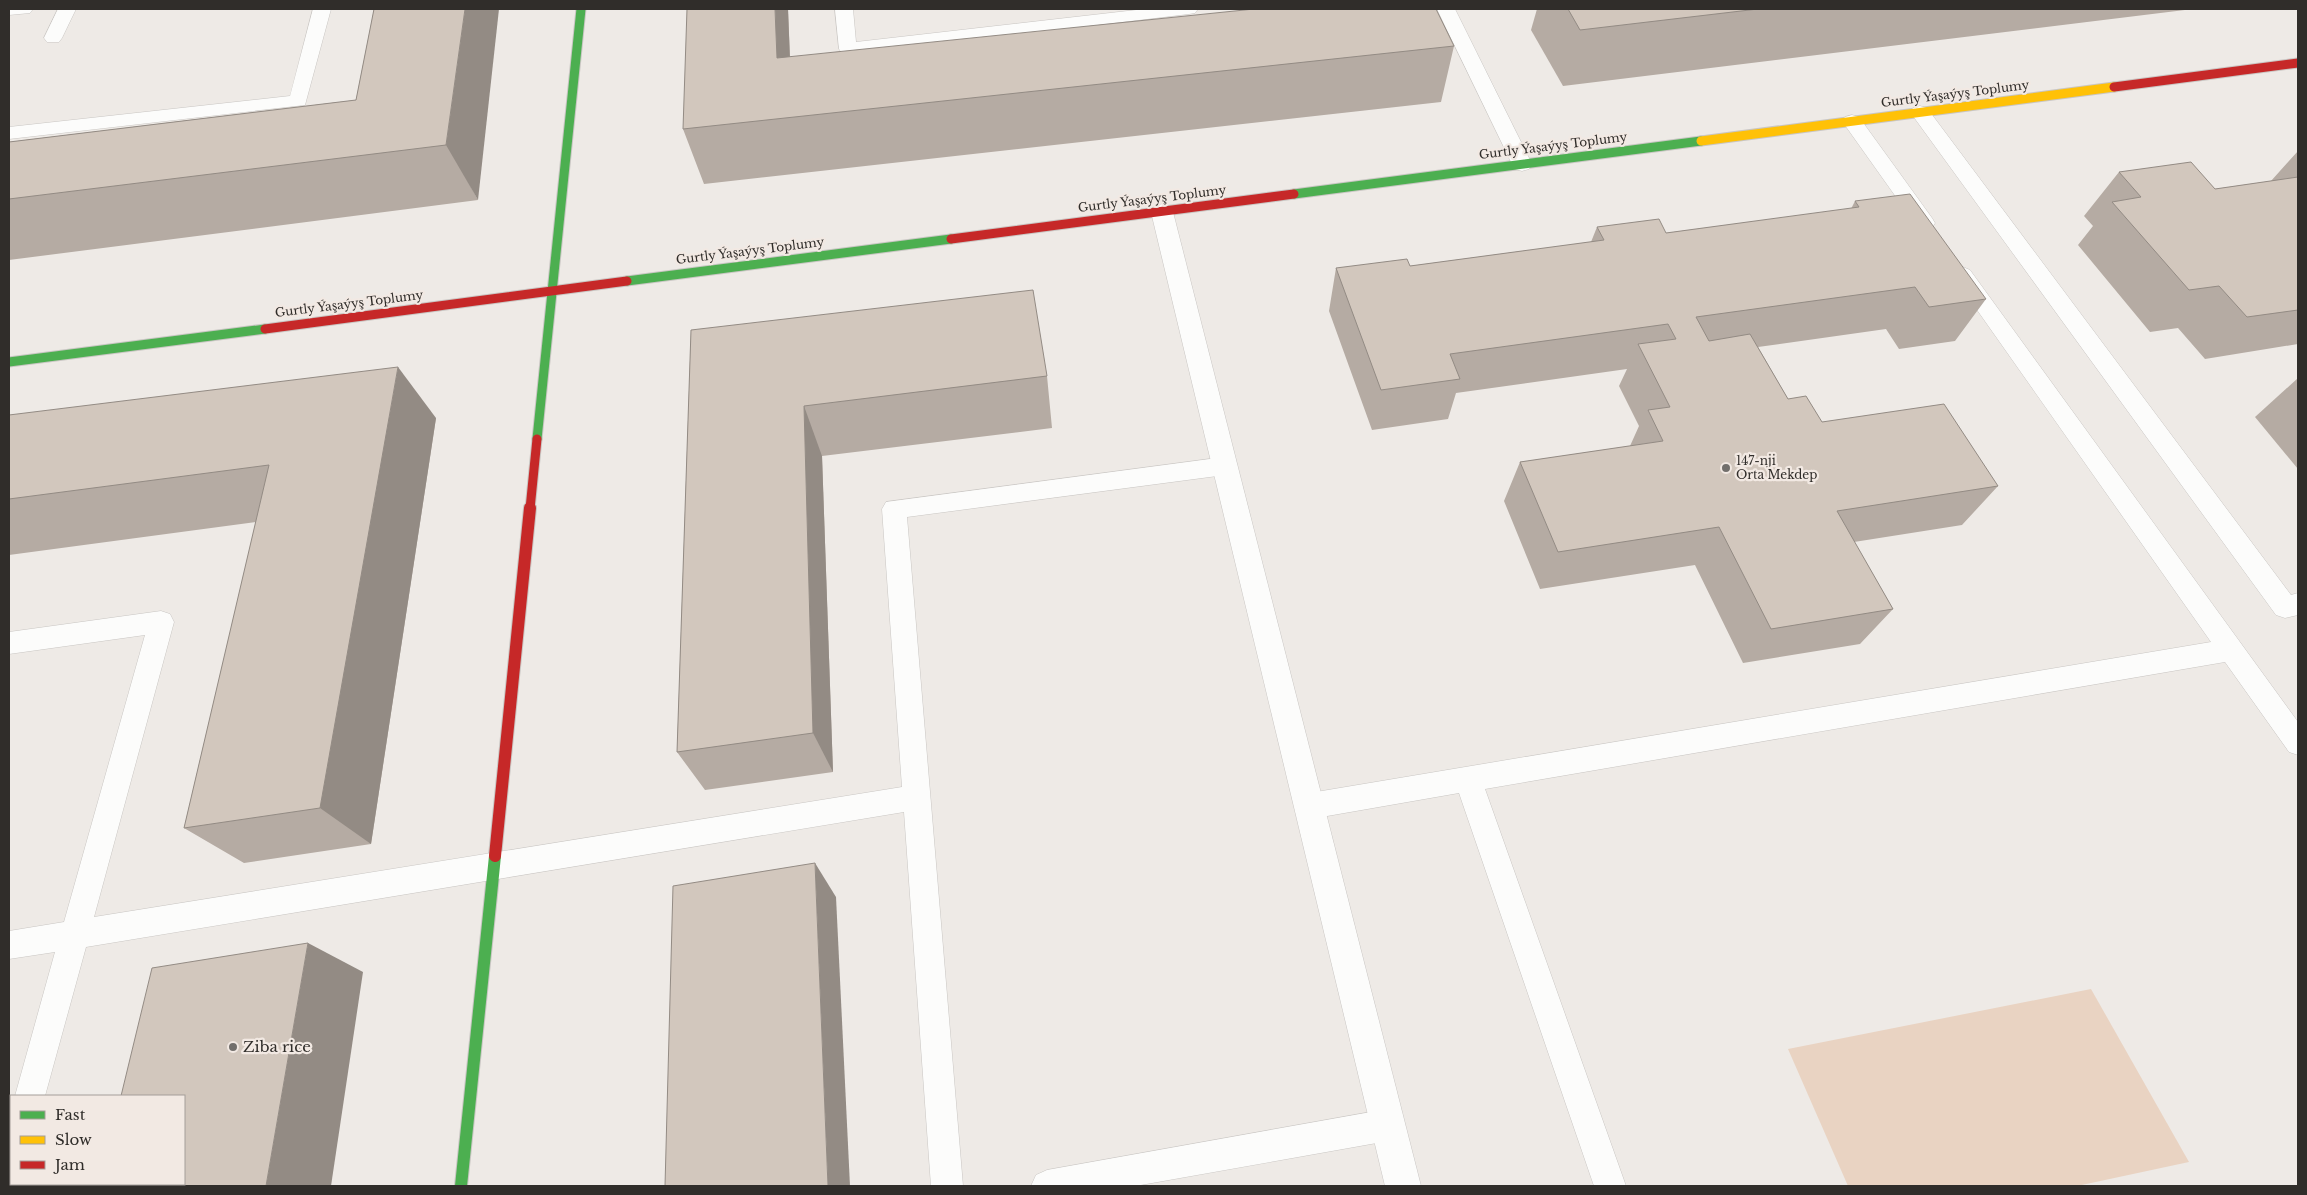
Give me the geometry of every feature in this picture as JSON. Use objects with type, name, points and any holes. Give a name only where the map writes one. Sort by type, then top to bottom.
[{"type":"street","points":[[461,1186],[581,9]]},
{"type":"street","name":"Gurtly Ýaşaýyş Toplumy","points":[[9,362],[2298,63]]},
{"type":"street","points":[[1162,212],[1403,1186]]},
{"type":"lane","points":[[9,10],[24,9]]},
{"type":"lane","points":[[53,38],[67,9]]},
{"type":"lane","points":[[9,134],[298,101],[322,9]]},
{"type":"lane","points":[[844,9],[848,49],[1078,15],[1189,9]]},
{"type":"lane","points":[[1446,9],[1522,164]]},
{"type":"lane","points":[[1920,112],[2285,607],[2298,604]]},
{"type":"lane","points":[[1852,121],[2298,743]]},
{"type":"lane","points":[[947,1186],[894,509],[1225,466]]},
{"type":"lane","points":[[9,643],[161,622],[30,1095]]},
{"type":"lane","points":[[1310,806],[2232,650]]},
{"type":"lane","points":[[1468,780],[1610,1186]]},
{"type":"lane","points":[[9,945],[494,868],[917,797]]},
{"type":"lane","points":[[1047,1186],[1388,1125]]},
{"type":"shaded area","points":[[2091,989],[2189,1162],[2077,1186],[1848,1186],[1788,1049]]},
{"type":"building","points":[[374,9],[465,9],[446,145],[9,199],[9,142],[356,100]]},
{"type":"building","points":[[687,9],[775,9],[777,58],[1254,9],[1436,9],[1454,46],[683,129]]},
{"type":"building","points":[[1568,9],[1758,9],[1580,30]]},
{"type":"building","points":[[2191,162],[2215,189],[2298,177],[2298,310],[2247,317],[2219,286],[2189,290],[2112,202],[2141,197],[2119,172]]},
{"type":"building","points":[[1910,194],[1986,299],[1929,307],[1915,287],[1696,317],[1709,341],[1750,334],[1788,399],[1806,396],[1822,422],[1944,404],[1998,486],[1837,511],[1893,609],[1771,629],[1719,527],[1558,552],[1520,462],[1663,441],[1648,410],[1670,407],[1638,344],[1676,339],[1668,324],[1450,354],[1460,379],[1381,390],[1336,268],[1407,259],[1410,266],[1604,240],[1597,227],[1659,219],[1666,233],[1859,207],[1855,201]]},
{"type":"building","points":[[1033,290],[1047,376],[804,406],[813,733],[677,752],[691,330]]},
{"type":"building","points":[[398,367],[320,808],[184,828],[269,465],[9,499],[9,415]]},
{"type":"building","points":[[815,863],[828,1186],[665,1186],[673,886]]},
{"type":"building","points":[[308,943],[266,1186],[99,1186],[185,1185],[185,1095],[121,1095],[152,968]]},
{"type":"traffic: fast","points":[[537,439],[581,9]]},
{"type":"traffic: fast","points":[[1294,194],[1701,141]]},
{"type":"traffic: fast","points":[[627,281],[951,239]]},
{"type":"traffic: fast","points":[[9,362],[265,329]]},
{"type":"traffic: fast","points":[[461,1186],[495,856]]},
{"type":"traffic: slow","points":[[1701,141],[2114,87]]},
{"type":"traffic: jam","points":[[2114,87],[2298,63]]},
{"type":"traffic: jam","points":[[951,239],[1294,194]]},
{"type":"traffic: jam","points":[[265,329],[627,281]]},
{"type":"traffic: jam","points":[[495,856],[537,439]]},
{"type":"place","name":"147-nji Orta Mekdep","points":[[1726,468]]},
{"type":"place","name":"Ziba rice","points":[[233,1047]]}]
